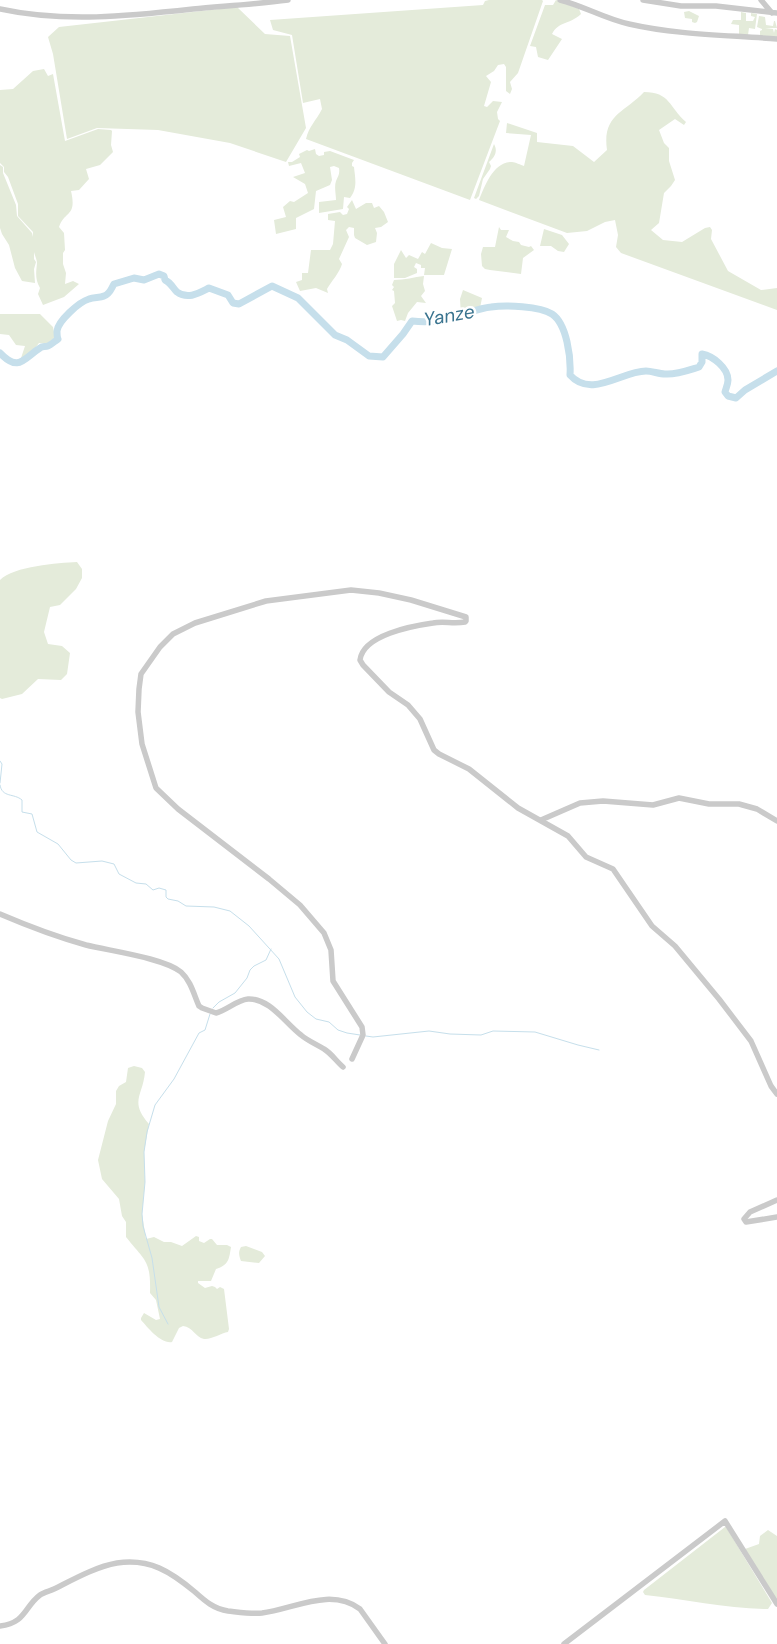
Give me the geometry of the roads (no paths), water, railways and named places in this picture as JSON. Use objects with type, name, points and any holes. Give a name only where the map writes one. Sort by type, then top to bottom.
[{"type":"street","points":[[0,10],[39,16],[109,17],[243,6],[288,0]]},
{"type":"street","points":[[560,0],[603,17],[644,27],[673,32],[777,38]]},
{"type":"street","points":[[643,0],[681,6],[716,6],[775,13]]},
{"type":"street","points":[[761,0],[775,13]]},
{"type":"street","points":[[352,1059],[363,1035],[362,1027],[333,981],[331,950],[324,933],[300,905],[270,879],[178,809],[156,788],[142,744],[138,712],[142,674],[160,647],[174,634],[195,623],[266,601],[351,590],[379,593],[411,600],[462,615],[467,619],[465,622],[434,623],[384,635],[368,644],[362,651],[360,660],[389,692],[408,705],[420,719],[434,750],[469,769],[518,808],[568,836],[586,857],[613,869],[652,926],[675,946],[751,1041],[771,1086],[777,1094]]},
{"type":"street","points":[[541,820],[580,803],[603,801],[653,805],[679,798],[709,804],[739,804],[757,809],[777,821]]},
{"type":"street","points":[[0,914],[40,930],[84,944],[157,961],[174,967],[186,977],[199,1006],[216,1013],[243,1000],[259,1001],[275,1011],[311,1043],[325,1049],[343,1067]]},
{"type":"street","points":[[777,1200],[750,1212],[744,1219],[746,1222],[777,1217]]},
{"type":"street","points":[[564,1644],[726,1521],[777,1604]]},
{"type":"street","points":[[0,1626],[19,1619],[42,1594],[106,1566],[146,1562],[166,1571],[214,1607],[225,1610],[263,1613],[310,1600],[341,1601],[355,1604],[385,1644]]},
{"type":"waterway","name":"Yanze","points":[[0,353],[12,362],[21,362],[41,347],[49,345],[58,339],[57,331],[61,322],[80,304],[89,299],[106,295],[114,284],[134,278],[144,280],[159,274],[164,276],[165,280],[181,294],[189,296],[209,288],[228,295],[233,303],[239,304],[272,286],[298,298],[335,335],[347,340],[369,356],[383,357],[412,321],[437,321],[476,310],[497,306],[513,306],[547,311],[557,319],[565,333],[570,360],[570,375],[578,382],[597,384],[637,372],[648,371],[663,374],[682,372],[699,367],[702,362],[702,354],[715,360],[723,367],[728,380],[725,392],[728,396],[736,398],[745,390],[777,371]]},
{"type":"waterway","points":[[0,761],[2,764],[0,783]]},
{"type":"waterway","points":[[0,785],[3,792],[22,800],[22,812],[32,814],[37,832],[58,844],[71,860],[76,863],[102,861],[114,864],[119,874],[136,883],[146,884],[153,890],[159,888],[166,890],[166,897],[168,899],[178,901],[186,906],[214,907],[230,911],[249,926],[279,959],[295,997],[307,1012],[316,1019],[329,1022],[338,1030],[360,1035]]},
{"type":"waterway","points":[[213,1008],[219,1002],[235,993],[247,978],[250,970],[266,960],[271,949]]},
{"type":"waterway","points":[[168,1324],[159,1307],[152,1258],[143,1226],[144,1152],[147,1132],[155,1105],[174,1079],[199,1033],[205,1030],[210,1014]]},
{"type":"waterway","points":[[366,1036],[373,1037],[429,1031],[481,1035],[493,1031],[535,1032],[599,1050]]}]
